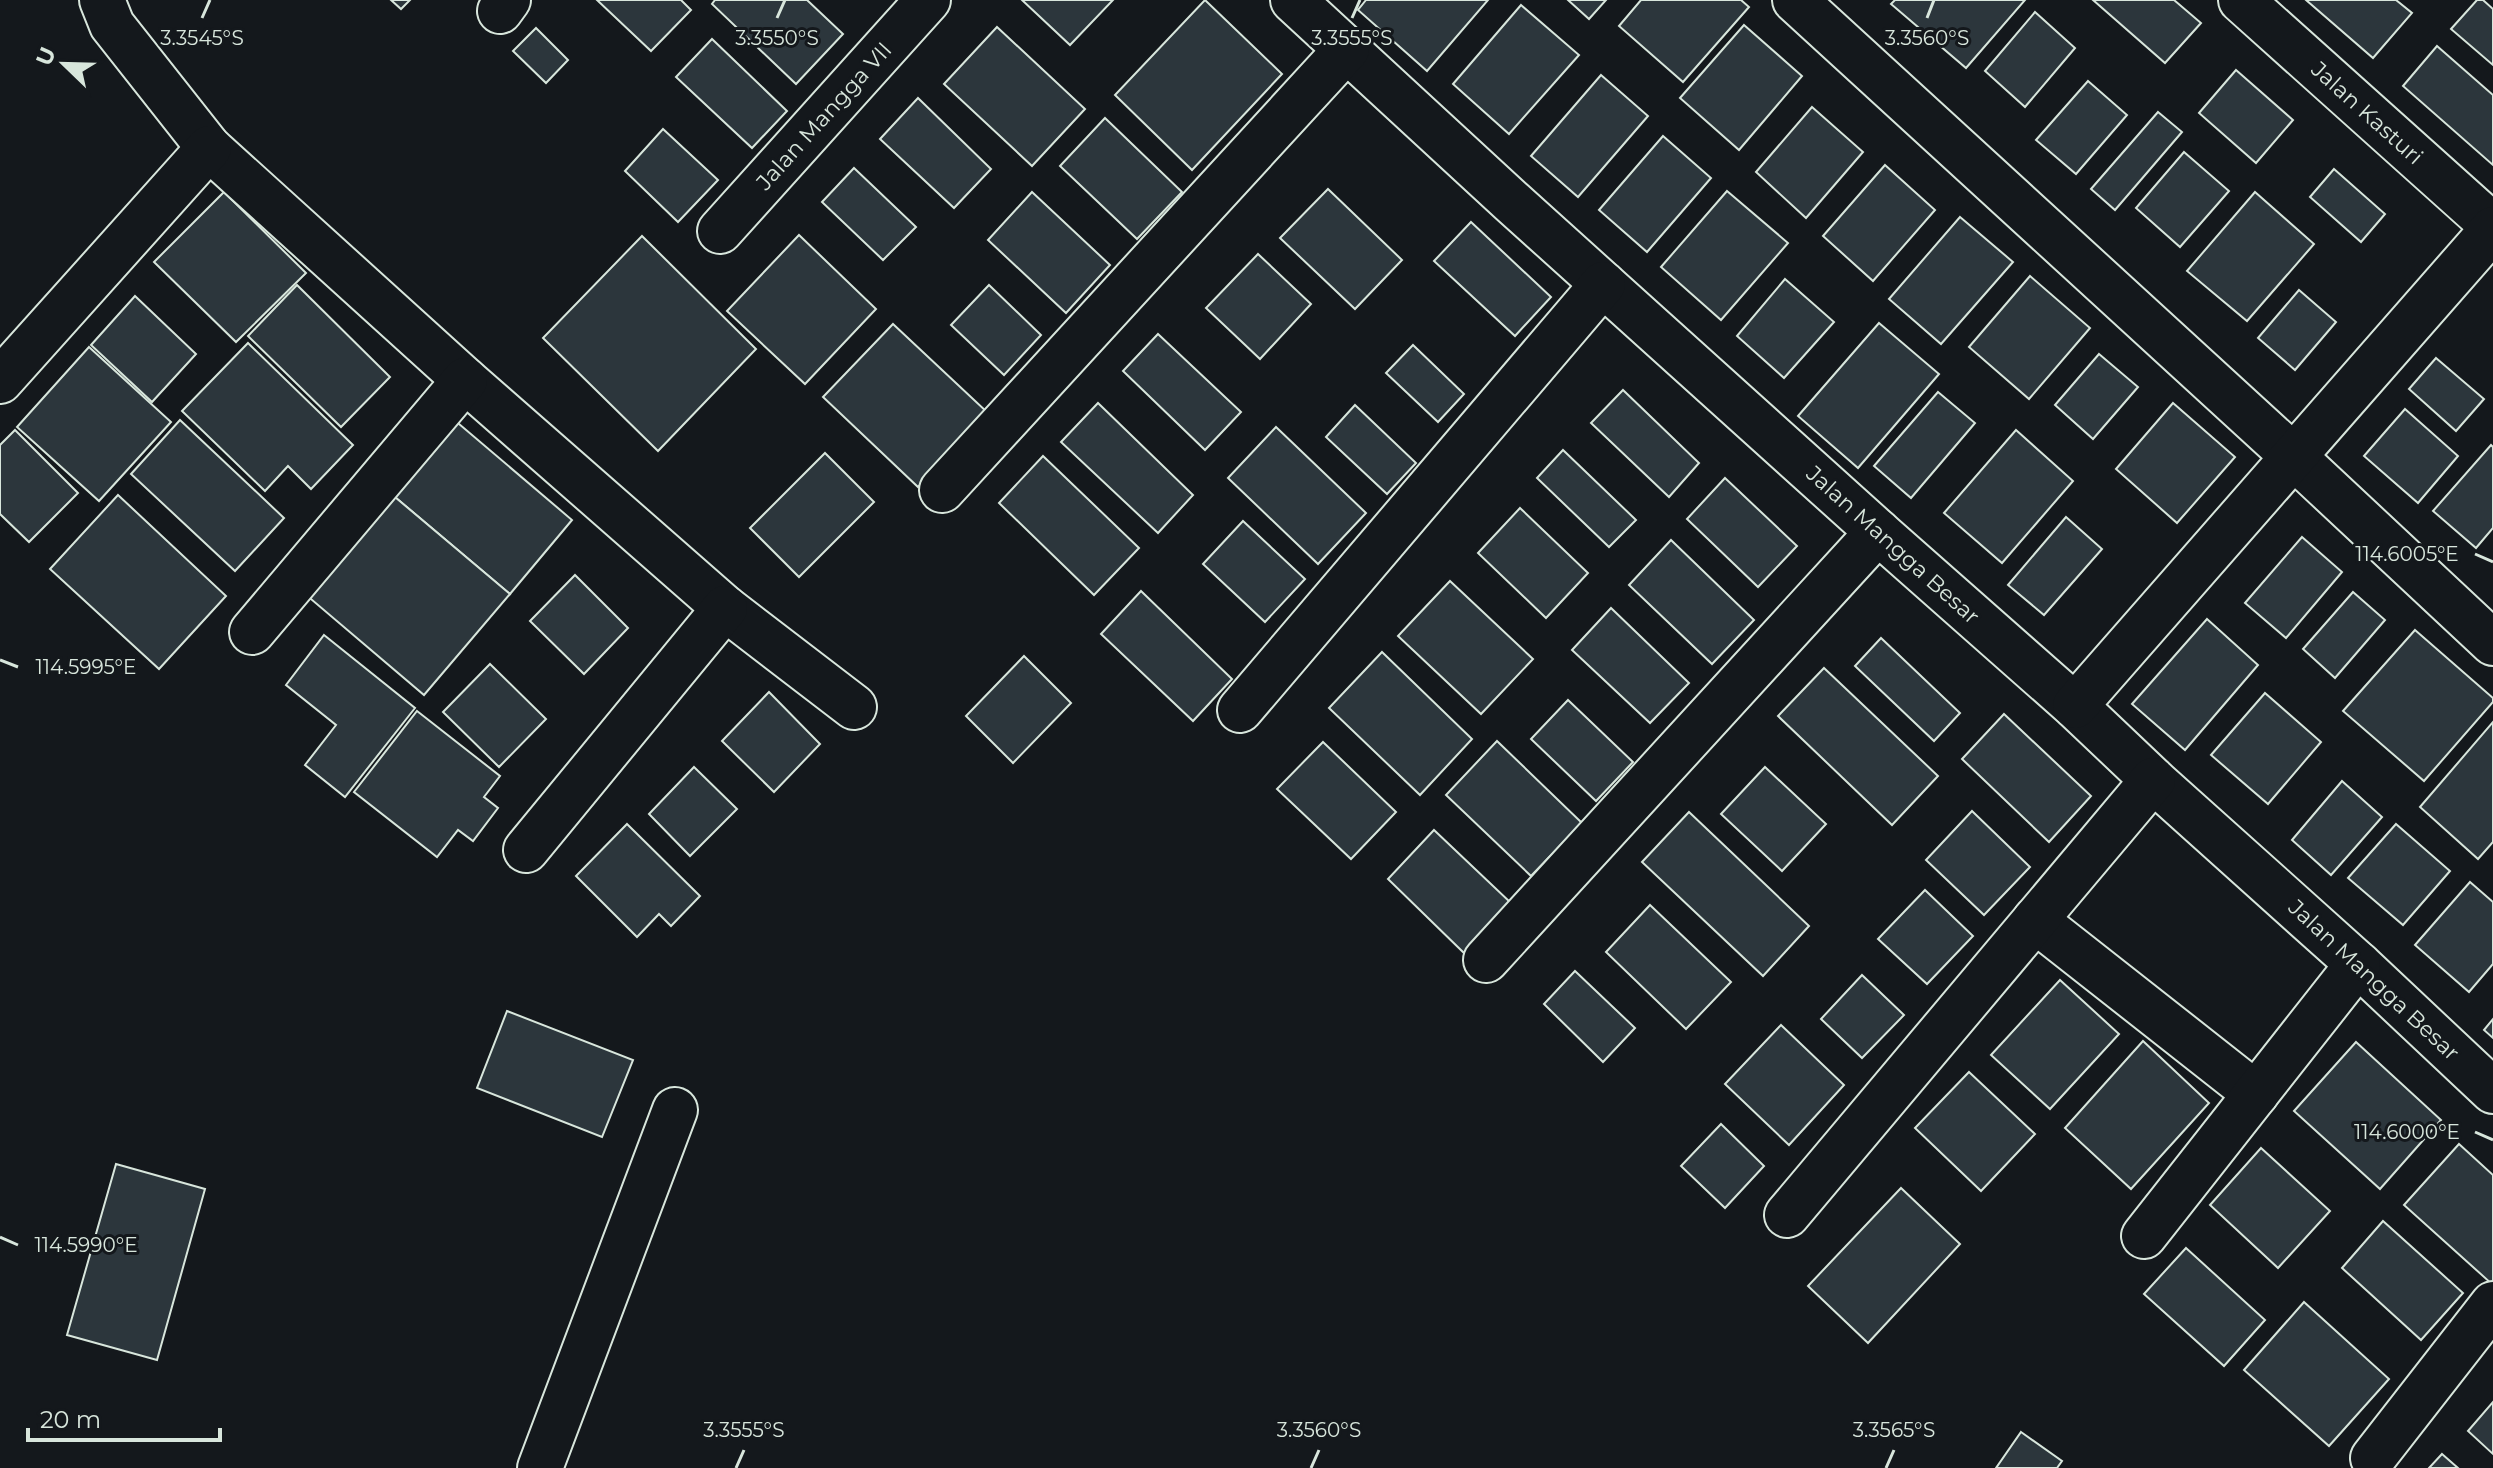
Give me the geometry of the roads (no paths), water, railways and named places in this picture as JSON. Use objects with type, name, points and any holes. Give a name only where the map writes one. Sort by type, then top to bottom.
[{"type":"street","points":[[102,0],[112,25],[209,148],[465,380],[725,608],[854,707]]},
{"type":"street","name":"Jalan Mangga VII","points":[[720,231],[928,0]]},
{"type":"street","name":"Jalan Mangga Besar","points":[[1293,0],[1603,284],[2075,706],[2493,1091]]},
{"type":"street","points":[[1795,0],[2493,643]]},
{"type":"street","name":"Jalan Kasturi","points":[[2241,0],[2493,228]]},
{"type":"street","points":[[942,490],[1347,49]]},
{"type":"street","points":[[0,381],[209,148]]},
{"type":"street","points":[[2075,706],[2493,228]]},
{"type":"street","points":[[1240,710],[1603,284]]},
{"type":"street","points":[[252,632],[465,380]]},
{"type":"street","points":[[1486,960],[1878,532]]},
{"type":"street","points":[[526,850],[725,608]]},
{"type":"street","points":[[1787,1215],[2153,780]]},
{"type":"street","points":[[2035,920],[2256,1094]]},
{"type":"street","points":[[2144,1236],[2358,964]]},
{"type":"street","points":[[540,1468],[675,1110]]},
{"type":"street","points":[[2373,1458],[2493,1304]]}]
